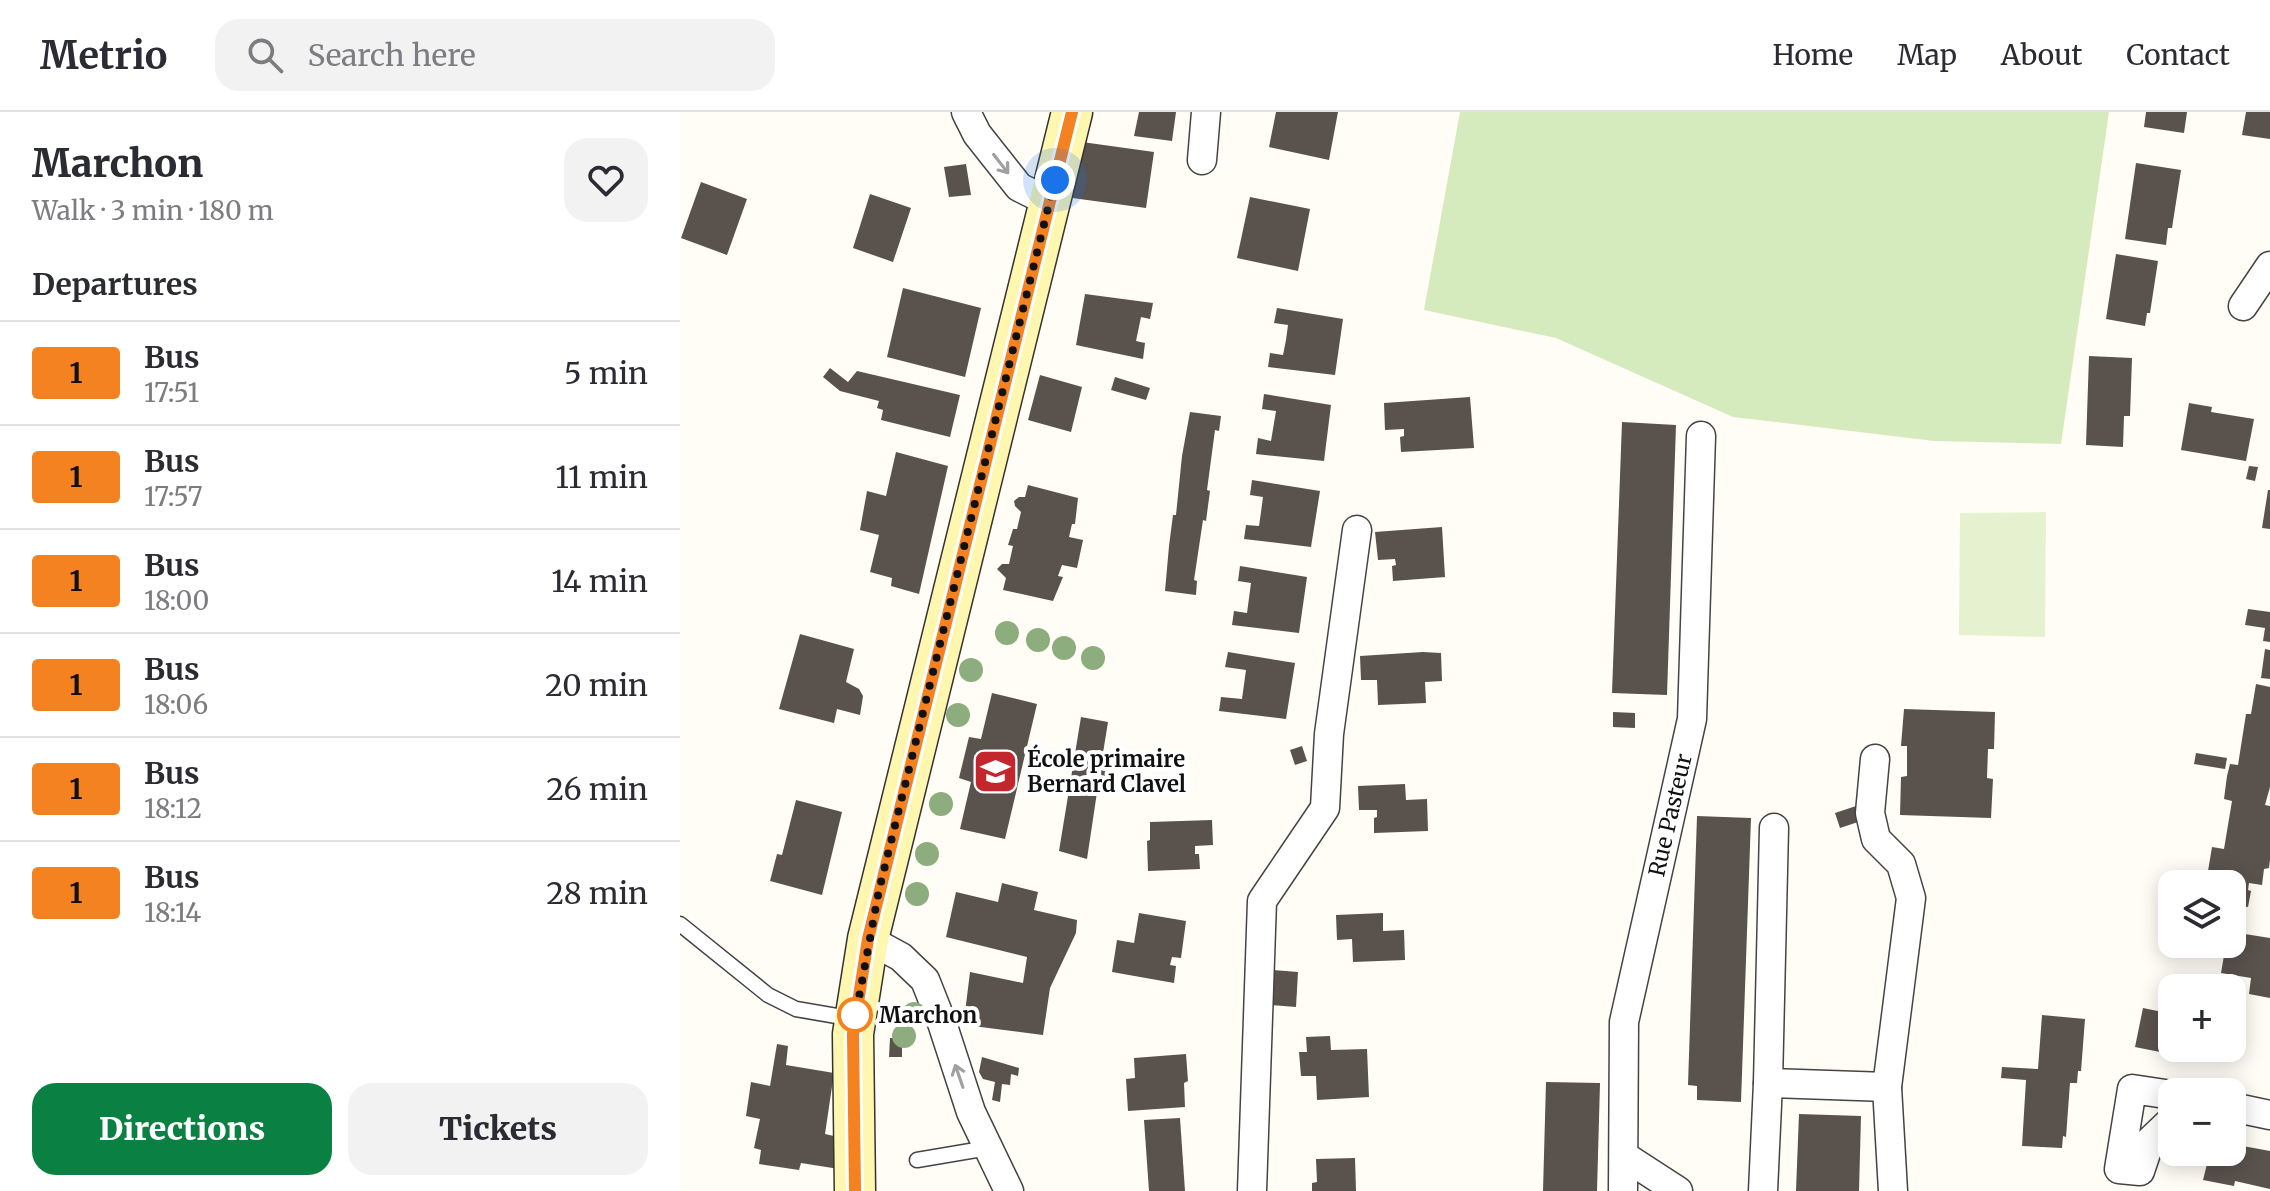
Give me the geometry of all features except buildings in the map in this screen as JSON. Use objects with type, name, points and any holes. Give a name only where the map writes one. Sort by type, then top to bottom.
[{"type":"main road","points":[[855,1191],[852,1079],[855,1019],[868,939],[1072,112]]},
{"type":"street","points":[[966,112],[977,134],[1019,187],[1049,202]]},
{"type":"street","points":[[1202,160],[1206,112]]},
{"type":"street","points":[[2243,306],[2270,266]]},
{"type":"street","name":"Rue Pasteur","points":[[1623,1191],[1624,1022],[1692,719],[1701,436]]},
{"type":"street","points":[[1252,1191],[1262,901],[1325,808],[1329,734],[1357,530]]},
{"type":"street","points":[[1875,759],[1870,813],[1876,839],[1901,864],[1911,898],[1887,1087],[1893,1191]]},
{"type":"street","points":[[1763,1191],[1774,828]]},
{"type":"street","points":[[868,939],[901,957],[925,980],[971,1112],[1009,1191]]},
{"type":"street","points":[[1768,1083],[1887,1087]]},
{"type":"street","points":[[2158,1093],[2132,1089],[2119,1169],[2140,1171],[2150,1141],[2158,1133]]},
{"type":"street","points":[[2246,1110],[2270,1115]]},
{"type":"street","points":[[1624,1156],[1678,1191]]},
{"type":"lane","points":[[680,924],[768,995],[796,1009],[855,1019]]},
{"type":"lane","points":[[917,1160],[988,1148]]},
{"type":"green space","points":[[1460,112],[2109,112],[2061,444],[1934,441],[1733,417],[1556,338],[1424,310]]},
{"type":"green space","points":[[2046,512],[2045,637],[1959,635],[1960,513]]},
{"type":"bus line","name":"1","points":[[855,1191],[853,1034],[868,939],[1072,112]]},
{"type":"place","name":"École primaire Bernard Clavel","points":[[996,772]]},
{"type":"place","name":"Marchon","points":[[855,1015]]},
{"type":"route","points":[[855,1015],[855,1019],[879,890],[1055,180]]}]
